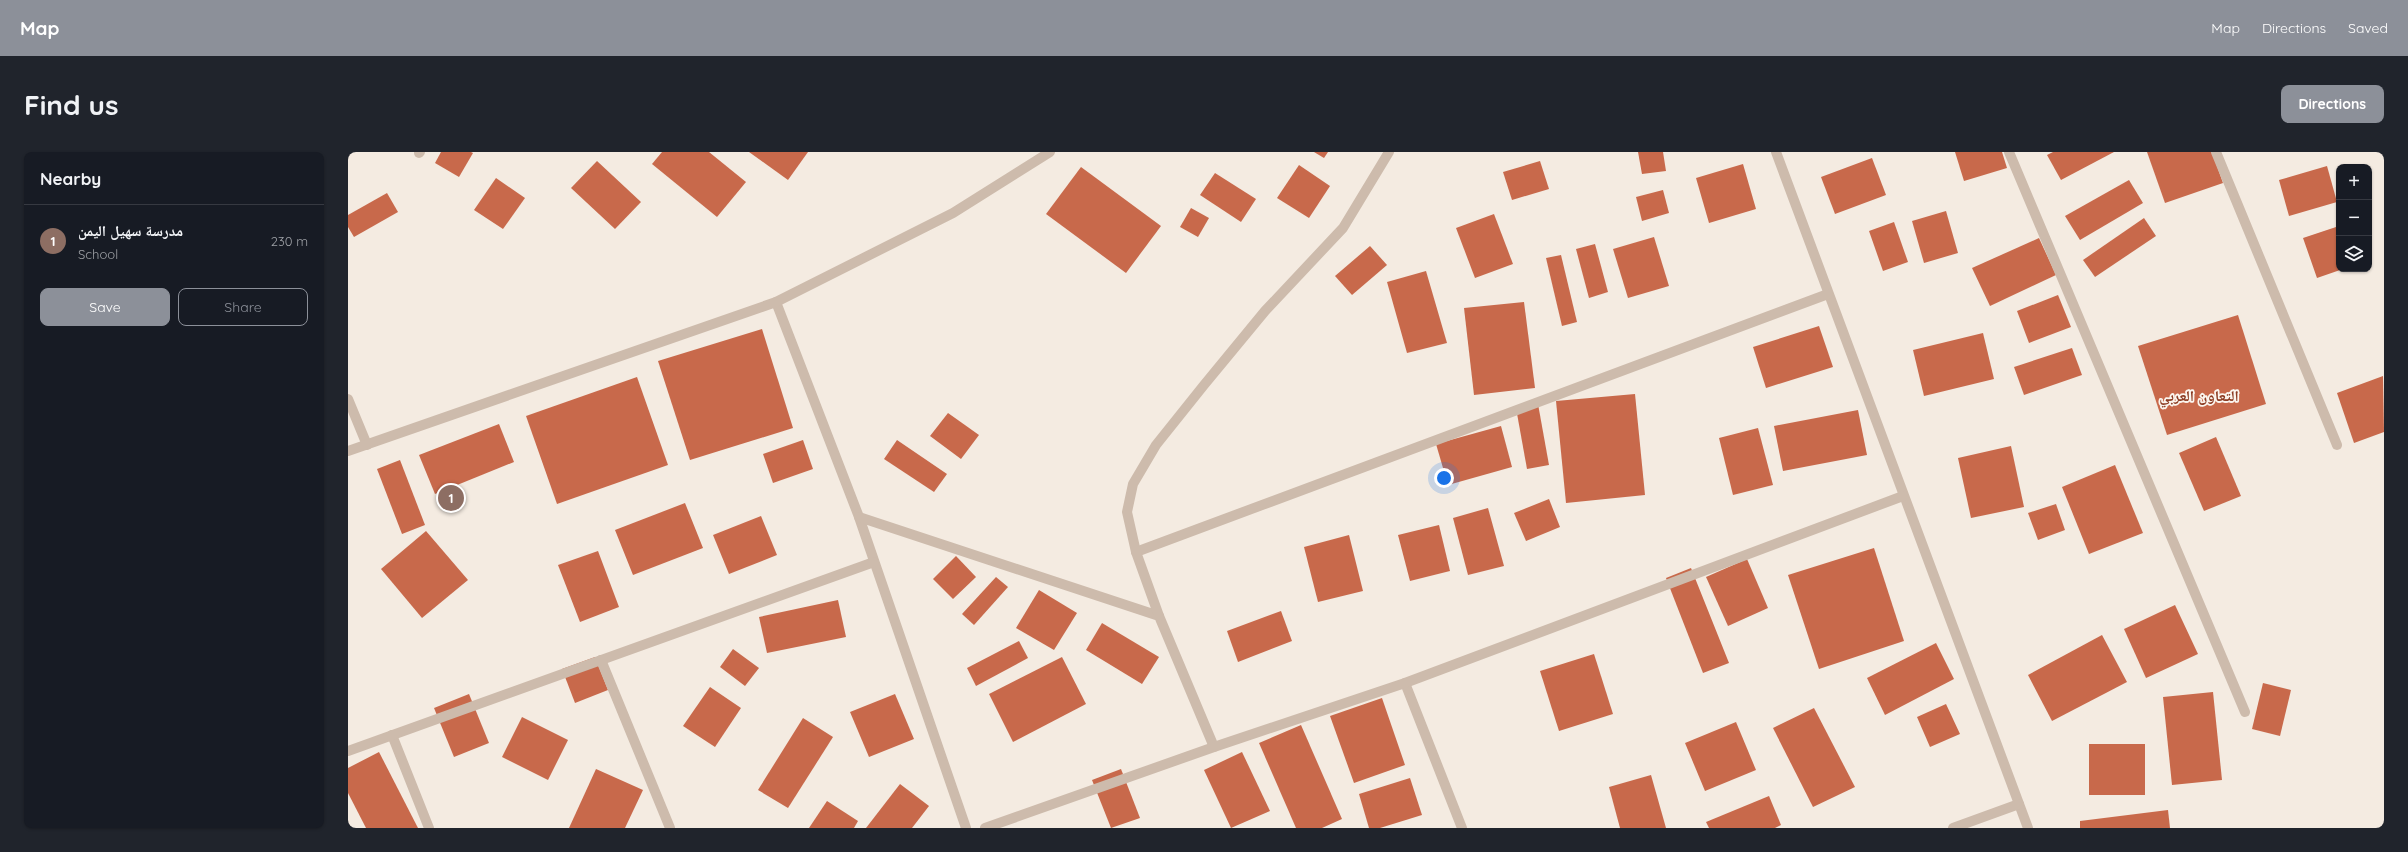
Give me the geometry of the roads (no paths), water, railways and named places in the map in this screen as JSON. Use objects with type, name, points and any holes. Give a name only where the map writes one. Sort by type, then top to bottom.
[{"type":"street","points":[[348,451],[776,302],[953,213],[1050,152]]},
{"type":"street","points":[[1214,747],[1159,616],[1136,552],[1127,512],[1132,484],[1156,444],[1265,311],[1343,228],[1389,152]]},
{"type":"street","points":[[1776,152],[2028,828]]},
{"type":"street","points":[[2009,152],[2245,712]]},
{"type":"street","points":[[2216,152],[2337,445]]},
{"type":"street","points":[[1136,552],[1828,294]]},
{"type":"street","points":[[776,302],[859,517],[966,828]]},
{"type":"street","points":[[348,399],[367,444]]},
{"type":"street","points":[[985,828],[1214,747],[1405,683],[1903,496]]},
{"type":"street","points":[[859,517],[1159,616]]},
{"type":"street","points":[[348,751],[874,562]]},
{"type":"street","points":[[601,660],[670,828]]},
{"type":"street","points":[[1405,683],[1462,828]]},
{"type":"street","points":[[392,735],[429,828]]},
{"type":"street","points":[[1953,828],[2019,804]]},
{"type":"place","name":"مدرسة سهيل اليمن","points":[[451,498]]},
{"type":"district","name":"التعاون العربي","points":[[2199,396]]}]
